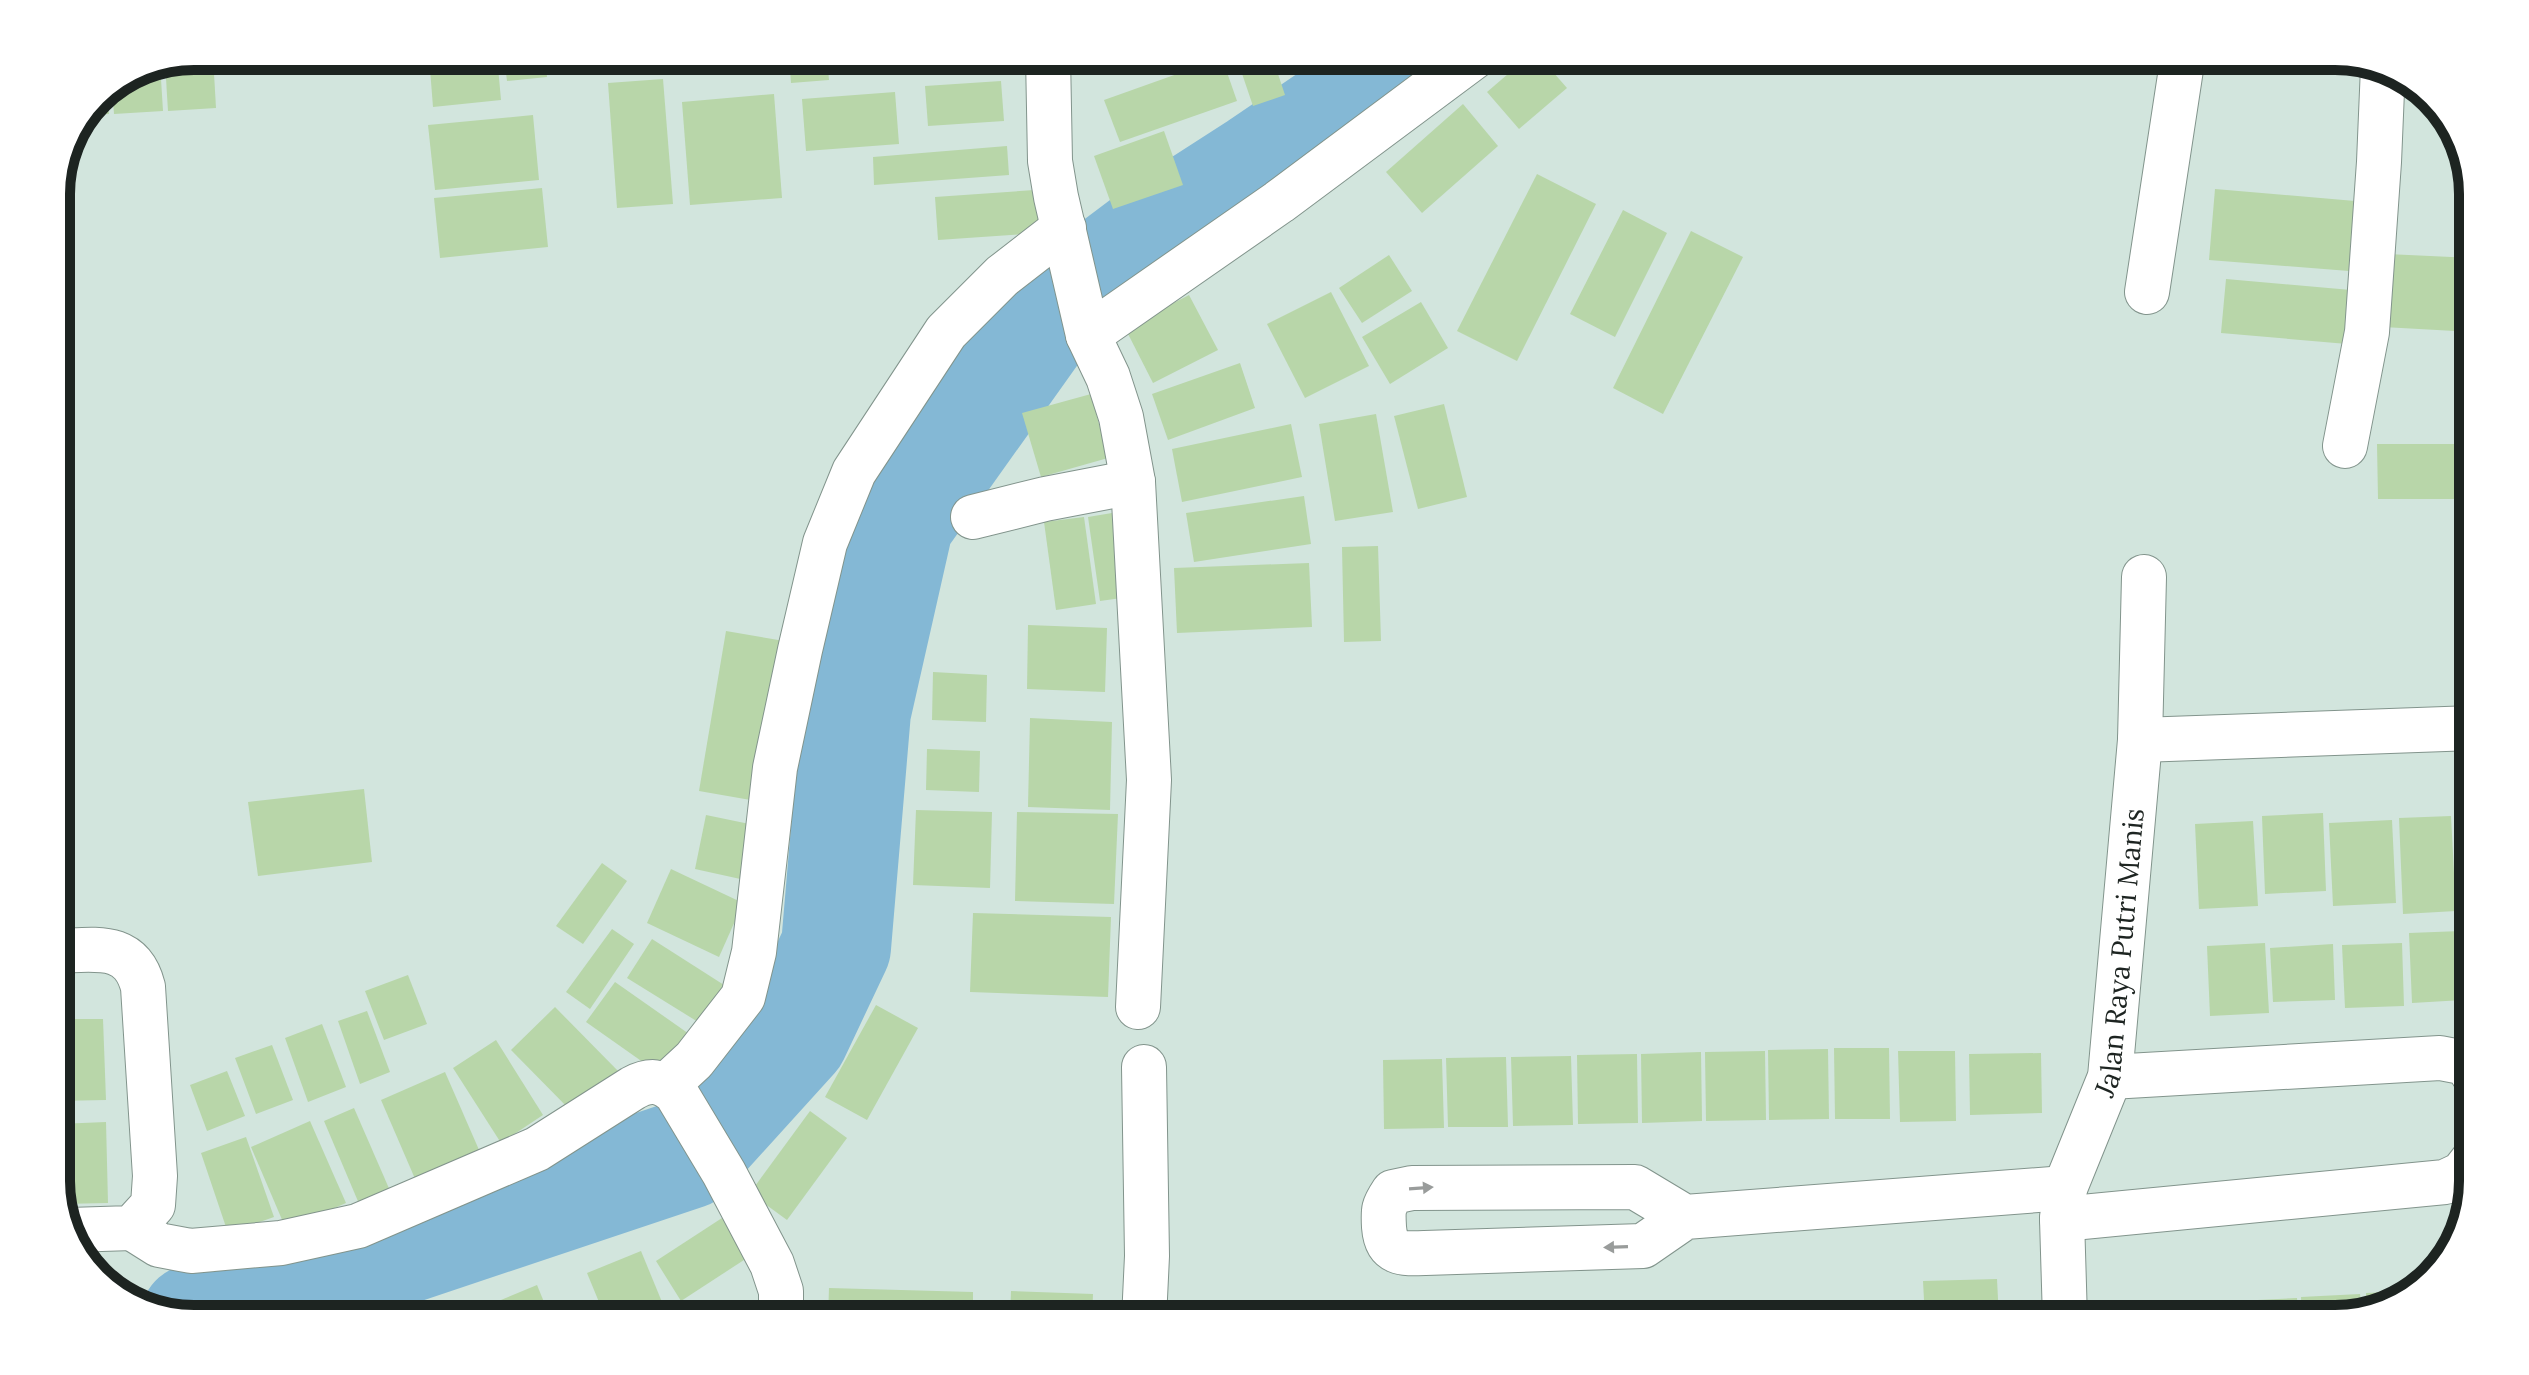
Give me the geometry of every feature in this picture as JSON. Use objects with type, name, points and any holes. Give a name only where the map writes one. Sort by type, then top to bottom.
[{"type":"street","points":[[1048,70],[1050,161],[1086,323],[1121,417],[1133,482],[1149,780],[1138,1007]]},
{"type":"street","points":[[1086,323],[1279,202],[1456,70]]},
{"type":"street","points":[[2147,292],[2181,70]]},
{"type":"street","points":[[2345,446],[2367,332],[2382,80]]},
{"type":"street","points":[[671,1089],[743,997],[754,952],[775,768],[825,543],[854,472],[946,332],[1002,276],[1067,242]]},
{"type":"street","points":[[973,517],[1133,482]]},
{"type":"street","name":"Jalan Raya Putri Manis","points":[[2065,1305],[2063,1203],[2110,1077],[2140,740],[2144,577]]},
{"type":"street","points":[[2140,740],[2459,729]]},
{"type":"street","points":[[70,951],[117,953],[130,960],[139,971],[143,987],[155,1176],[153,1205],[132,1228]]},
{"type":"street","points":[[2110,1077],[2440,1058],[2459,1062]]},
{"type":"street","points":[[1144,1067],[1147,1256],[1145,1305]]},
{"type":"street","points":[[80,1230],[132,1228],[159,1245],[191,1251],[281,1243],[358,1226],[537,1149],[641,1084],[656,1081],[671,1089],[724,1173],[772,1264],[781,1291],[781,1305]]},
{"type":"street","points":[[1685,1217],[1635,1187],[1412,1188],[1393,1192],[1383,1207],[1385,1239],[1391,1248],[1405,1254],[1643,1246],[1685,1217],[2063,1203],[2445,1182],[2459,1175]]},
{"type":"building","points":[[214,70],[216,108],[168,111],[166,74]]},
{"type":"building","points":[[430,70],[498,70],[501,100],[433,107]]},
{"type":"building","points":[[506,70],[546,70],[547,77],[507,81]]},
{"type":"building","points":[[790,70],[828,70],[829,80],[791,83]]},
{"type":"building","points":[[1073,70],[1164,70],[1164,71]]},
{"type":"building","points":[[1188,70],[1226,70],[1237,101],[1120,142],[1104,100]]},
{"type":"building","points":[[1241,70],[1277,70],[1285,95],[1253,106]]},
{"type":"building","points":[[1513,70],[1551,70],[1567,88],[1519,129],[1487,92]]},
{"type":"building","points":[[161,75],[163,111],[114,114],[113,100],[132,87]]},
{"type":"building","points":[[663,79],[673,204],[617,208],[608,83]]},
{"type":"building","points":[[1001,81],[1004,121],[928,126],[925,86]]},
{"type":"building","points":[[895,92],[899,144],[806,151],[802,99]]},
{"type":"building","points":[[774,94],[782,198],[690,205],[682,102]]},
{"type":"building","points":[[1463,104],[1498,146],[1422,213],[1386,172]]},
{"type":"building","points":[[108,105],[109,114],[99,114]]},
{"type":"building","points":[[533,115],[539,180],[435,190],[428,125]]},
{"type":"building","points":[[1164,131],[1183,185],[1113,209],[1094,156]]},
{"type":"building","points":[[1007,146],[1009,175],[874,185],[873,157]]},
{"type":"building","points":[[1537,174],[1596,204],[1517,361],[1457,331]]},
{"type":"building","points":[[542,188],[548,247],[440,258],[434,198]]},
{"type":"building","points":[[1049,189],[1052,232],[938,240],[935,197]]},
{"type":"building","points":[[2215,189],[2355,201],[2349,271],[2209,260]]},
{"type":"building","points":[[1623,210],[1667,233],[1615,337],[1570,314]]},
{"type":"building","points":[[1691,231],[1743,257],[1663,414],[1613,388]]},
{"type":"building","points":[[2387,254],[2459,257],[2459,331],[2383,327]]},
{"type":"building","points":[[1389,255],[1412,291],[1362,323],[1339,288]]},
{"type":"building","points":[[2226,279],[2351,290],[2347,344],[2221,333]]},
{"type":"building","points":[[1331,292],[1369,366],[1305,398],[1267,324]]},
{"type":"building","points":[[1189,295],[1218,350],[1153,383],[1125,328]]},
{"type":"building","points":[[1421,302],[1448,348],[1390,384],[1362,337]]},
{"type":"building","points":[[1240,363],[1255,408],[1168,440],[1152,394]]},
{"type":"building","points":[[1091,394],[1108,458],[1041,477],[1022,413]]},
{"type":"building","points":[[1444,404],[1467,497],[1418,509],[1394,416]]},
{"type":"building","points":[[1376,414],[1393,512],[1335,521],[1319,424]]},
{"type":"building","points":[[1291,424],[1302,477],[1182,502],[1172,449]]},
{"type":"building","points":[[2377,444],[2459,444],[2459,499],[2378,499]]},
{"type":"building","points":[[1304,496],[1311,544],[1194,562],[1186,513]]},
{"type":"building","points":[[1124,511],[1136,596],[1100,601],[1088,517]]},
{"type":"building","points":[[1084,517],[1096,604],[1056,610],[1044,522]]},
{"type":"building","points":[[1378,546],[1381,641],[1344,642],[1342,547]]},
{"type":"building","points":[[1309,563],[1312,627],[1177,633],[1174,568]]},
{"type":"building","points":[[1028,625],[1107,628],[1105,692],[1027,689]]},
{"type":"building","points":[[726,631],[790,642],[762,802],[699,791]]},
{"type":"building","points":[[933,672],[987,675],[986,722],[932,720]]},
{"type":"building","points":[[1030,718],[1112,722],[1110,810],[1028,807]]},
{"type":"building","points":[[927,749],[980,751],[979,792],[926,790]]},
{"type":"building","points":[[364,789],[372,862],[258,876],[248,802]]},
{"type":"building","points":[[916,810],[992,812],[990,888],[913,885]]},
{"type":"building","points":[[1017,812],[1118,814],[1114,904],[1015,901]]},
{"type":"building","points":[[2323,813],[2326,891],[2265,894],[2262,816]]},
{"type":"building","points":[[706,815],[764,827],[754,882],[695,869]]},
{"type":"building","points":[[2451,816],[2456,911],[2403,914],[2399,818]]},
{"type":"building","points":[[2392,820],[2396,903],[2333,906],[2329,823]]},
{"type":"building","points":[[2253,821],[2258,906],[2199,909],[2195,824]]},
{"type":"building","points":[[602,863],[627,881],[583,944],[556,926]]},
{"type":"building","points":[[671,869],[743,903],[719,957],[647,923]]},
{"type":"building","points":[[973,913],[1111,917],[1108,997],[970,992]]},
{"type":"building","points":[[612,929],[634,944],[590,1009],[566,992]]},
{"type":"building","points":[[2459,931],[2459,1000],[2412,1003],[2409,933]]},
{"type":"building","points":[[652,939],[735,992],[711,1030],[627,978]]},
{"type":"building","points":[[2265,943],[2269,1013],[2210,1016],[2207,946]]},
{"type":"building","points":[[2402,943],[2404,1006],[2345,1008],[2342,945]]},
{"type":"building","points":[[2333,944],[2335,1000],[2273,1002],[2270,948]]},
{"type":"building","points":[[408,975],[427,1024],[384,1040],[365,991]]},
{"type":"building","points":[[615,982],[692,1036],[664,1077],[586,1022]]},
{"type":"building","points":[[876,1005],[918,1028],[867,1120],[825,1097]]},
{"type":"building","points":[[555,1007],[620,1073],[576,1116],[511,1050]]},
{"type":"building","points":[[367,1011],[390,1072],[360,1084],[338,1021]]},
{"type":"building","points":[[70,1019],[103,1019],[106,1100],[70,1101]]},
{"type":"building","points":[[322,1024],[346,1087],[308,1102],[285,1038]]},
{"type":"building","points":[[496,1040],[543,1115],[501,1143],[453,1068]]},
{"type":"building","points":[[272,1045],[293,1100],[256,1114],[235,1058]]},
{"type":"building","points":[[1834,1048],[1889,1048],[1890,1119],[1835,1119]]},
{"type":"building","points":[[1828,1049],[1829,1119],[1769,1120],[1768,1050]]},
{"type":"building","points":[[1765,1051],[1766,1120],[1706,1121],[1705,1052]]},
{"type":"building","points":[[1898,1051],[1955,1051],[1956,1121],[1900,1122]]},
{"type":"building","points":[[1701,1052],[1702,1121],[1642,1123],[1641,1054]]},
{"type":"building","points":[[2041,1053],[2042,1113],[1970,1115],[1969,1054]]},
{"type":"building","points":[[1637,1054],[1638,1123],[1578,1124],[1577,1055]]},
{"type":"building","points":[[1571,1056],[1573,1125],[1513,1126],[1511,1057]]},
{"type":"building","points":[[1506,1057],[1508,1127],[1448,1127],[1446,1058]]},
{"type":"building","points":[[1442,1059],[1444,1128],[1384,1129],[1383,1060]]},
{"type":"building","points":[[227,1071],[245,1116],[207,1131],[190,1085]]},
{"type":"building","points":[[445,1072],[483,1159],[419,1188],[381,1100]]},
{"type":"building","points":[[354,1108],[391,1193],[360,1206],[324,1121]]},
{"type":"building","points":[[810,1111],[847,1138],[787,1220],[750,1193]]},
{"type":"building","points":[[310,1121],[346,1203],[286,1229],[251,1147]]},
{"type":"building","points":[[106,1122],[108,1203],[72,1204],[70,1124]]},
{"type":"building","points":[[246,1137],[274,1217],[228,1233],[201,1153]]},
{"type":"building","points":[[722,1218],[747,1258],[681,1301],[656,1261]]},
{"type":"building","points":[[641,1251],[663,1305],[600,1305],[587,1273]]},
{"type":"building","points":[[1997,1279],[1998,1305],[1924,1305],[1923,1281]]},
{"type":"building","points":[[537,1285],[545,1305],[489,1305]]},
{"type":"building","points":[[829,1288],[973,1292],[973,1305],[828,1305]]},
{"type":"building","points":[[1011,1291],[1093,1294],[1093,1305],[1010,1305]]},
{"type":"building","points":[[2390,1292],[2366,1301],[2366,1293]]},
{"type":"building","points":[[2360,1294],[2361,1302],[2301,1305],[2301,1297]]},
{"type":"building","points":[[2297,1298],[2297,1305],[2237,1305],[2237,1301]]},
{"type":"waterway","points":[[237,1305],[687,1154],[794,1036],[836,947],[856,711],[899,521],[1042,320],[1171,223],[1400,70]]}]
